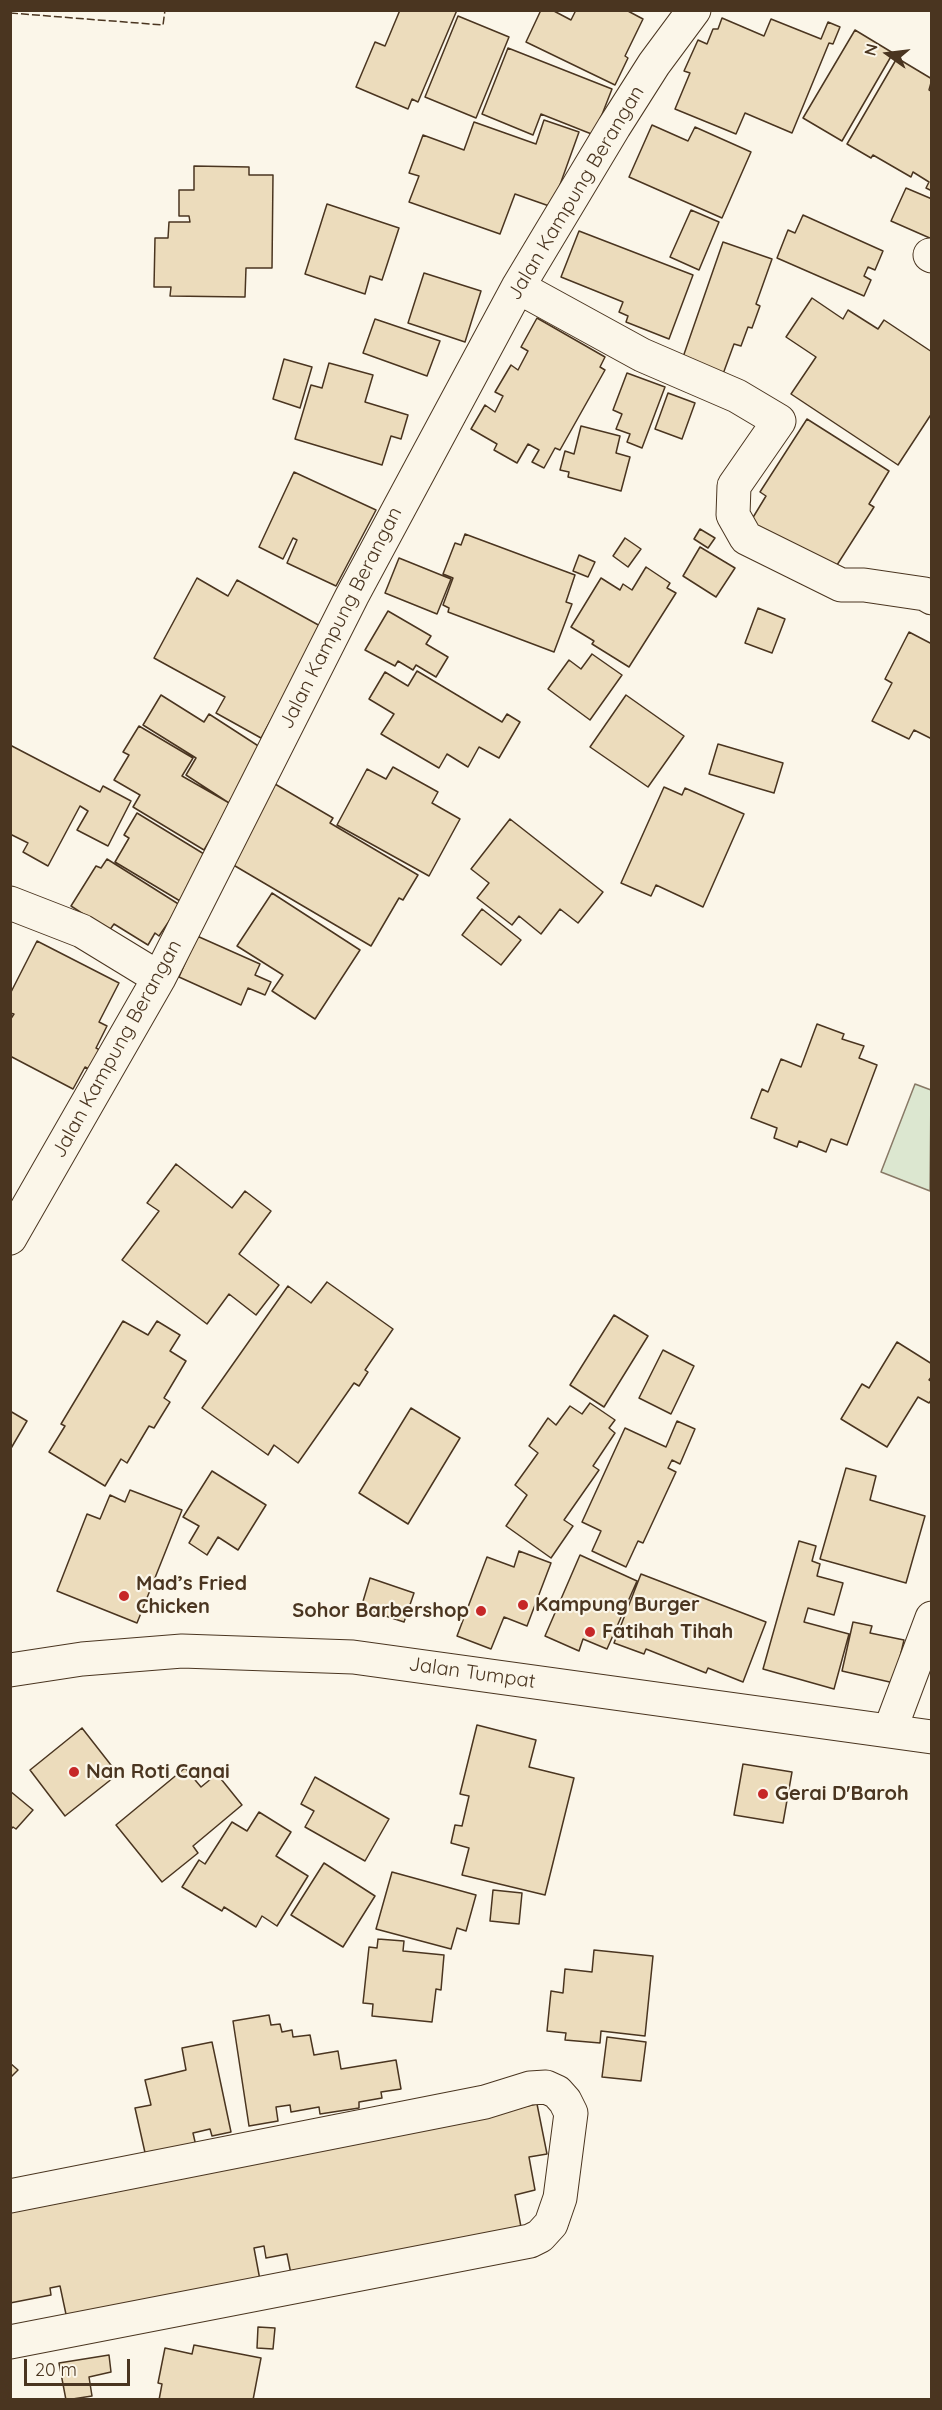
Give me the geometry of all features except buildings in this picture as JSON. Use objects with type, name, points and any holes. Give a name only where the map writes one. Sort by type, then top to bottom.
[{"type":"street","name":"Jalan Kampung Berangan","points":[[10,1238],[159,978],[352,596],[518,287],[654,64],[694,10]]},
{"type":"street","points":[[518,287],[642,355],[737,396],[779,420],[734,486],[732,515],[746,538],[841,585],[864,585],[925,594],[932,598]]},
{"type":"street","points":[[10,903],[82,931],[159,978]]},
{"type":"street","points":[[890,1730],[932,1618]]},
{"type":"street","name":"Jalan Tumpat","points":[[10,1670],[82,1659],[182,1652],[353,1657],[932,1737]]},
{"type":"street","points":[[10,2196],[485,2102],[530,2088],[546,2087],[557,2092],[566,2101],[571,2113],[560,2198],[551,2224],[540,2236],[530,2241],[10,2342]]},
{"type":"green space","points":[[915,1084],[931,1090],[930,1191],[881,1172]]},
{"type":"fence","points":[[10,13],[163,25],[165,10]]},
{"type":"place","name":"Mad’s Fried Chicken","points":[[124,1596]]},
{"type":"place","name":"Kampung Burger","points":[[523,1605]]},
{"type":"place","name":"Sohor Barbershop","points":[[481,1611]]},
{"type":"place","name":"Fatihah Tihah","points":[[590,1632]]},
{"type":"place","name":"Nan Roti Canai","points":[[74,1772]]},
{"type":"place","name":"Gerai D'Baroh","points":[[763,1794]]}]
